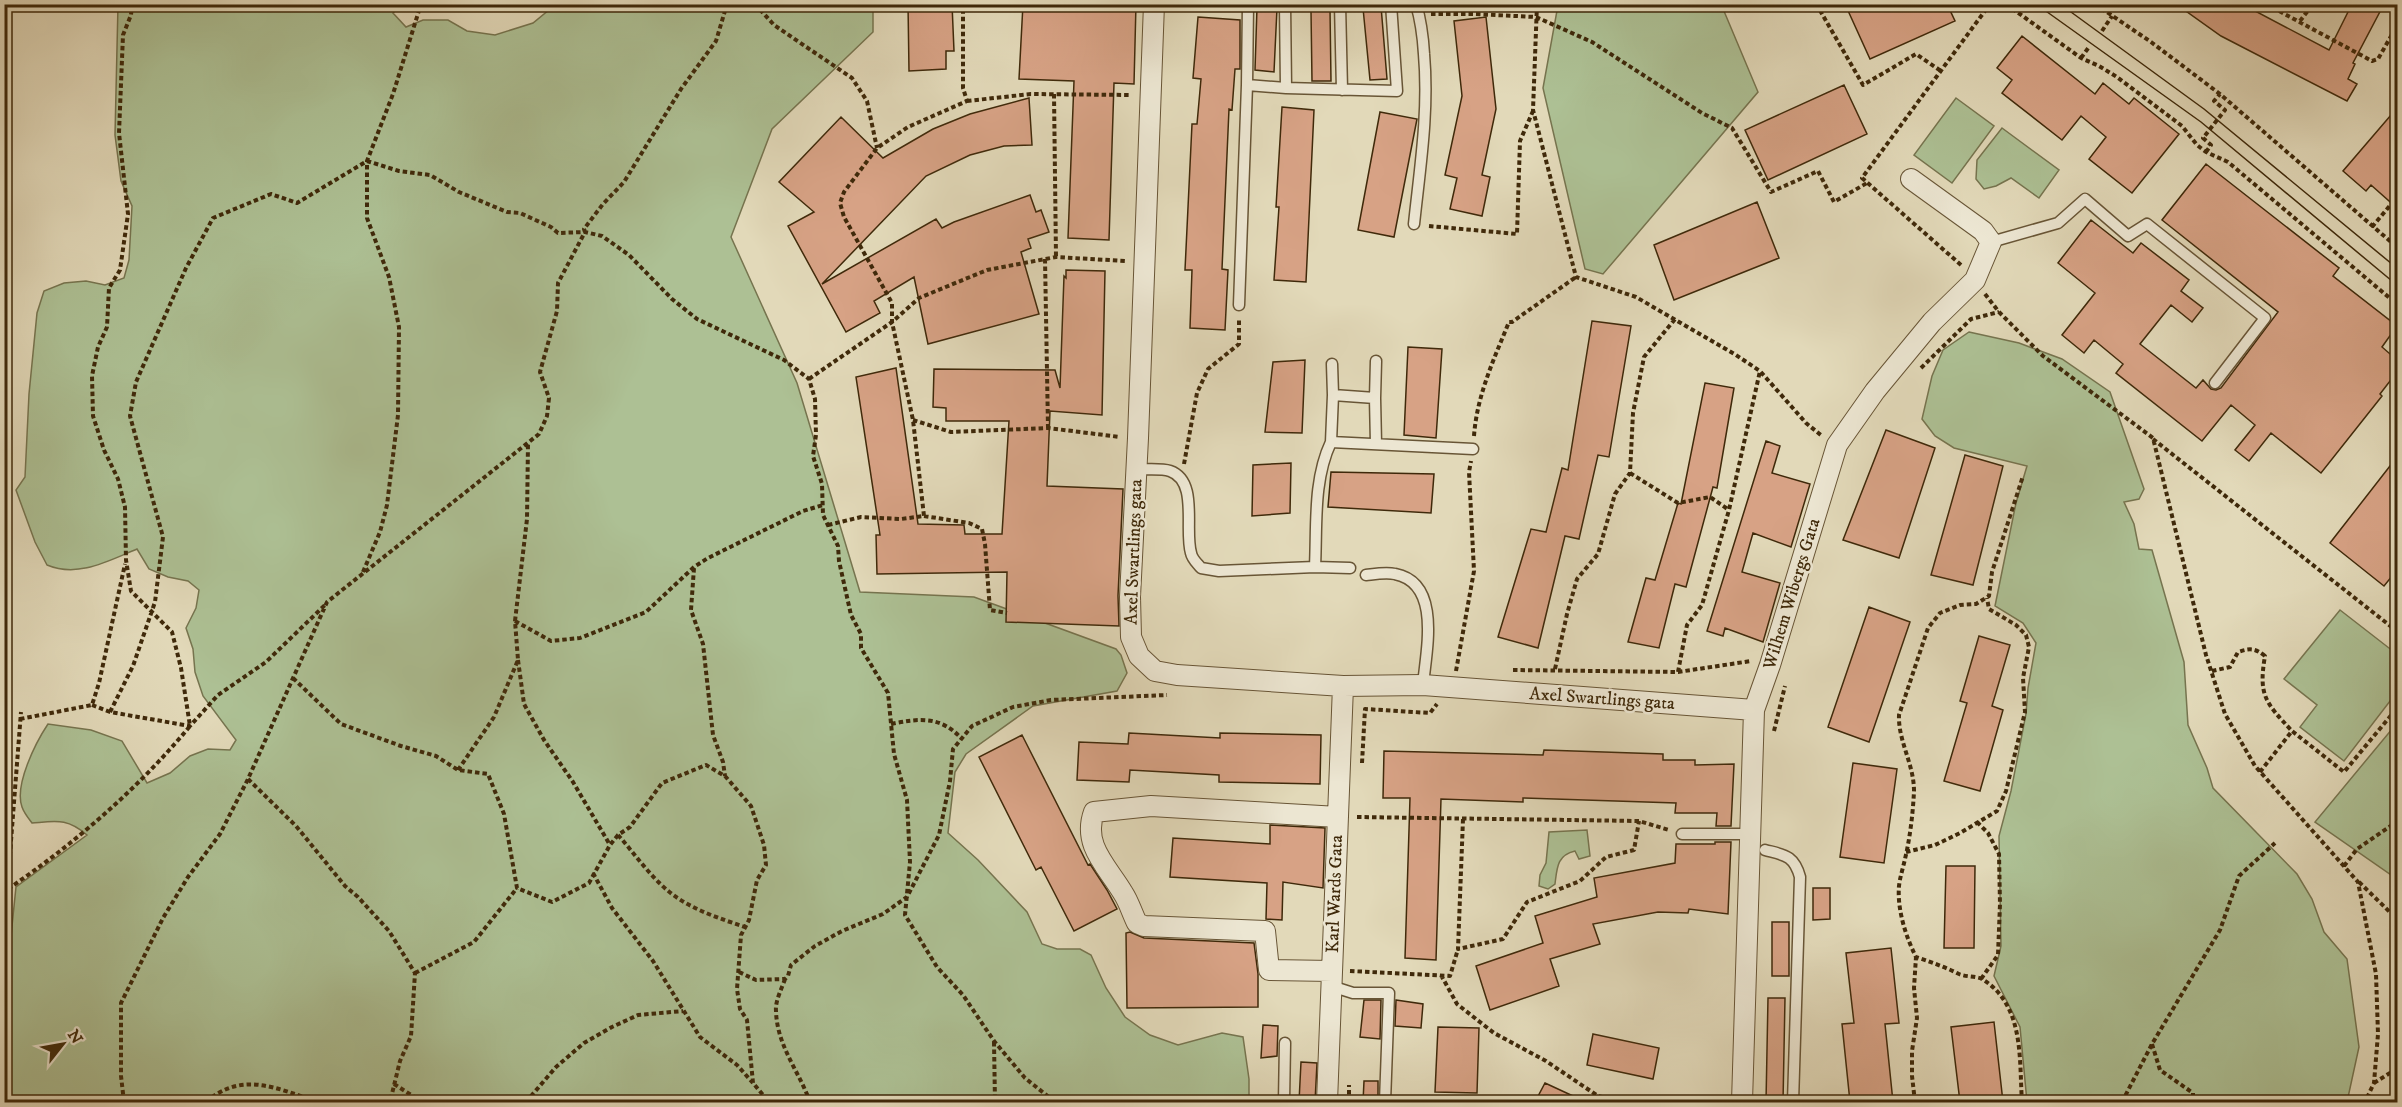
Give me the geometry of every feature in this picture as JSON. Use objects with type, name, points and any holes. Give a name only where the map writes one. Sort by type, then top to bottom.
[{"type":"street","name":"Axel Swartlings gata","points":[[1154,4],[1137,469],[1130,597],[1131,637],[1139,656],[1155,671],[1177,675],[1343,686],[1433,686],[1754,710]]},
{"type":"street","points":[[1911,178],[1983,231],[1991,242]]},
{"type":"street","name":"Wilhem Wibergs Gata","points":[[1742,1102],[1754,710],[1838,445],[1875,391],[1932,322],[1975,280],[1991,242]]},
{"type":"street","name":"Karl Wards Gata","points":[[1327,1102],[1343,686]]},
{"type":"street","points":[[1332,979],[1269,970],[1265,931],[1144,927],[1137,923],[1124,894],[1100,859],[1089,825],[1094,812],[1151,806],[1338,817]]},
{"type":"lane","points":[[1239,305],[1248,4]]},
{"type":"lane","points":[[1285,4],[1286,88]]},
{"type":"lane","points":[[1340,4],[1342,90]]},
{"type":"lane","points":[[1247,85],[1397,91],[1391,4]]},
{"type":"lane","points":[[1414,224],[1426,119],[1427,90],[1417,10]]},
{"type":"lane","points":[[1991,242],[2058,223],[2085,199],[2128,236],[2147,224],[2265,318],[2215,382]]},
{"type":"lane","points":[[1376,361],[1376,444]]},
{"type":"lane","points":[[1315,567],[1318,487],[1322,462],[1331,442],[1332,364]]},
{"type":"lane","points":[[1333,395],[1375,398]]},
{"type":"lane","points":[[1331,442],[1473,449]]},
{"type":"lane","points":[[1137,469],[1169,470],[1177,475],[1188,493],[1188,538],[1191,556],[1201,568],[1219,571],[1315,567],[1350,568]]},
{"type":"lane","points":[[1366,574],[1395,574],[1417,585],[1427,603],[1427,641],[1433,686]]},
{"type":"lane","points":[[1682,834],[1750,834]]},
{"type":"lane","points":[[1764,850],[1788,855],[1797,866],[1800,876],[1793,1102]]},
{"type":"lane","points":[[1332,979],[1353,993],[1389,993],[1385,1102]]},
{"type":"lane","points":[[1284,1102],[1285,1042]]},
{"type":"path","points":[[132,4],[132,15],[123,35],[119,133],[128,214],[120,270],[109,288],[107,327],[98,347],[92,376],[93,416],[104,450],[118,478],[125,507],[126,560],[131,591],[172,632],[181,668],[190,726]]},
{"type":"path","points":[[362,574],[380,532],[387,506],[398,415],[399,327],[389,277],[367,218],[367,161],[393,93],[421,4]]},
{"type":"path","points":[[8,889],[50,858],[124,795],[168,753],[218,694],[266,662],[327,602],[539,434],[547,416],[549,398],[540,372],[557,311],[558,283],[585,232],[584,229],[624,182],[681,89],[716,41],[727,4]]},
{"type":"path","points":[[754,4],[774,25],[852,78],[867,101],[877,148]]},
{"type":"path","points":[[963,4],[963,88],[967,101]]},
{"type":"path","points":[[1537,4],[1533,110],[1576,277]]},
{"type":"path","points":[[1820,4],[1818,7],[1863,85],[1916,54],[1941,71]]},
{"type":"path","points":[[1990,4],[1862,178],[1955,260],[1975,280],[1999,312],[2043,356],[2152,438],[2397,632]]},
{"type":"path","points":[[2006,4],[2081,58],[2118,77],[2182,126],[2197,145],[2206,152],[2228,162],[2397,305]]},
{"type":"path","points":[[2095,4],[2151,42],[2220,94],[2397,248]]},
{"type":"path","points":[[2266,4],[2372,62],[2378,59],[2397,24]]},
{"type":"path","points":[[2300,21],[2313,4]]},
{"type":"path","points":[[1417,10],[1536,17],[1592,42],[1702,113],[1732,128],[1771,192],[1818,171],[1834,202],[1868,183]]},
{"type":"path","points":[[2102,31],[2112,16]]},
{"type":"path","points":[[2081,58],[2089,47]]},
{"type":"path","points":[[924,516],[913,420],[892,322],[892,303],[844,217],[840,203],[844,192],[877,148],[908,127],[967,101],[1031,94],[1130,95],[1129,106]]},
{"type":"path","points":[[1054,94],[1056,257]]},
{"type":"path","points":[[2206,152],[2211,145],[2203,138],[2225,110],[2214,101],[2220,94]]},
{"type":"path","points":[[1414,224],[1517,234],[1520,141],[1533,110]]},
{"type":"path","points":[[110,712],[133,666],[152,612],[164,537],[130,416],[136,382],[186,268],[213,218],[271,194],[297,202],[367,161],[399,171],[430,175],[459,192],[507,212],[520,213],[551,227],[558,233],[585,232],[602,236],[617,245],[672,299],[697,319],[784,360],[809,379],[815,399],[816,435],[813,456],[822,484],[823,515],[838,546],[851,615],[861,634],[861,648],[888,693],[894,754],[907,800],[910,862],[905,915],[937,967],[963,995],[994,1041],[1025,1078],[1054,1102]]},
{"type":"path","points":[[2372,226],[2397,196]]},
{"type":"path","points":[[809,379],[892,322],[919,298],[987,270],[1056,257],[1129,261]]},
{"type":"path","points":[[1046,259],[1048,428]]},
{"type":"path","points":[[1576,277],[1636,297],[1675,318],[1760,371],[1806,423],[1838,445]]},
{"type":"path","points":[[1456,672],[1474,571],[1469,472],[1476,410],[1492,362],[1509,322],[1576,277]]},
{"type":"path","points":[[1177,475],[1186,462],[1197,393],[1208,369],[1239,344],[1239,305]]},
{"type":"path","points":[[1913,376],[1971,319],[1999,312]]},
{"type":"path","points":[[1556,669],[1577,579],[1598,554],[1615,494],[1630,473],[1633,413],[1644,357],[1675,318]]},
{"type":"path","points":[[1678,672],[1687,625],[1702,605],[1729,510],[1760,371]]},
{"type":"path","points":[[913,420],[951,432],[1048,428],[1138,438]]},
{"type":"path","points":[[2152,438],[2212,672],[2225,714],[2260,772],[2358,882],[2397,920]]},
{"type":"path","points":[[528,443],[527,519],[515,621],[524,704],[610,845]]},
{"type":"path","points":[[1630,473],[1678,503],[1710,497],[1729,510]]},
{"type":"path","points":[[1915,1102],[1912,1068],[1917,1018],[1914,988],[1916,957],[1909,944],[1899,888],[1906,852],[1913,783],[1907,750],[1899,730],[1899,715],[1929,628],[1934,620],[1940,613],[1960,605],[1976,604],[1989,597],[1992,572],[2023,476]]},
{"type":"path","points":[[515,621],[551,640],[580,638],[646,612],[694,567],[803,511],[822,505]]},
{"type":"path","points":[[828,525],[861,517],[901,519],[924,516],[969,523],[982,529],[990,610],[1006,613]]},
{"type":"path","points":[[92,705],[126,560]]},
{"type":"path","points":[[694,567],[691,610],[703,644],[713,735],[723,762],[725,776]]},
{"type":"path","points":[[1906,852],[1935,844],[1960,833],[1996,811],[2006,791],[2025,712],[2023,678],[2029,647],[2026,635],[2016,625],[1989,609],[1987,598]]},
{"type":"path","points":[[124,1102],[121,1076],[121,1003],[163,918],[220,834],[248,779],[327,602]]},
{"type":"path","points":[[2212,672],[2230,667],[2238,652],[2248,648],[2257,650],[2265,656],[2261,676],[2262,688],[2271,708],[2292,731],[2344,772],[2397,707]]},
{"type":"path","points":[[458,770],[494,717],[518,660]]},
{"type":"path","points":[[1511,670],[1678,672],[1753,661],[1770,665]]},
{"type":"path","points":[[1342,706],[1430,713],[1438,703],[1433,686],[1447,672],[1467,671]]},
{"type":"path","points":[[293,678],[341,724],[436,756],[458,770],[488,774],[504,814],[517,888],[474,942],[415,973]]},
{"type":"path","points":[[1773,736],[1786,683]]},
{"type":"path","points":[[810,1102],[805,1087],[792,1068],[782,1045],[775,1009],[784,979],[788,976],[791,965],[815,946],[842,931],[883,914],[907,897],[939,835],[950,781],[953,749],[972,726],[1013,706],[1051,700],[1155,694],[1179,696]]},
{"type":"path","points":[[20,719],[92,705],[110,712],[190,726]]},
{"type":"path","points":[[1361,774],[1365,709]]},
{"type":"path","points":[[4,931],[21,712]]},
{"type":"path","points":[[891,724],[936,720],[952,728],[962,739]]},
{"type":"path","points":[[2260,772],[2292,731]]},
{"type":"path","points":[[517,888],[552,902],[589,883],[610,845],[618,835],[630,827],[662,783],[706,765],[725,776],[751,806],[764,845],[766,865],[757,879],[749,920],[741,935],[737,989],[740,1009],[747,1020],[753,1083]]},
{"type":"path","points":[[248,779],[296,826],[345,886],[389,931],[415,973],[411,1036],[400,1061],[390,1102]]},
{"type":"path","points":[[1358,817],[1359,807]]},
{"type":"path","points":[[1338,817],[1639,821],[1682,834]]},
{"type":"path","points":[[1332,979],[1354,971],[1450,976],[1458,949],[1463,819]]},
{"type":"path","points":[[1458,949],[1503,939],[1527,902],[1580,881],[1606,856],[1634,850],[1639,821]]},
{"type":"path","points":[[2344,866],[2357,849],[2397,821]]},
{"type":"path","points":[[1977,822],[1988,833],[1999,854],[1998,955],[1981,978]]},
{"type":"path","points":[[618,835],[658,882],[673,895],[715,917],[745,927]]},
{"type":"path","points":[[2122,1102],[2152,1044],[2220,930],[2239,876],[2275,843]]},
{"type":"path","points":[[593,873],[612,908],[653,961],[700,1037],[737,1065],[769,1102]]},
{"type":"path","points":[[2358,882],[2376,974],[2378,1034],[2374,1083],[2366,1102]]},
{"type":"path","points":[[1916,957],[1937,963],[1962,975],[1981,978],[2009,1006],[2017,1027],[2022,1102]]},
{"type":"path","points":[[1353,993],[1354,960]]},
{"type":"path","points":[[739,972],[756,980],[784,979]]},
{"type":"path","points":[[1441,975],[1457,1004],[1494,1033],[1546,1061],[1598,1096],[1623,1102]]},
{"type":"path","points":[[526,1102],[556,1067],[584,1043],[612,1026],[638,1016],[683,1011]]},
{"type":"path","points":[[994,1041],[995,1102]]},
{"type":"path","points":[[2152,1044],[2160,1071],[2193,1093],[2193,1102]]},
{"type":"path","points":[[2374,1083],[2397,1068]]},
{"type":"path","points":[[1349,1102],[1350,1080]]},
{"type":"path","points":[[206,1102],[218,1092],[250,1083],[318,1102]]},
{"type":"path","points":[[394,1084],[422,1102]]},
{"type":"path","points":[[1596,1102],[1598,1096]]},
{"type":"green space","points":[[1721,4],[1758,92],[1603,274],[1585,269],[1543,88],[1558,5]]},
{"type":"green space","points":[[118,5],[402,5],[393,13],[406,27],[423,20],[448,20],[467,31],[495,35],[533,23],[555,5],[873,5],[873,32],[772,129],[731,237],[797,383],[860,592],[974,597],[1116,649],[1121,655],[1127,673],[1117,691],[1033,706],[966,754],[955,772],[948,833],[978,860],[1027,912],[1042,944],[1057,949],[1080,949],[1091,955],[1106,988],[1125,1017],[1150,1035],[1178,1045],[1222,1033],[1243,1037],[1249,1079],[1249,1102],[5,1102],[4,1004],[16,887],[87,835],[67,823],[32,823],[22,807],[20,798],[24,776],[32,752],[48,724],[91,730],[122,741],[147,783],[170,773],[190,756],[208,749],[230,750],[236,740],[203,696],[195,672],[193,649],[186,628],[196,608],[199,590],[188,581],[168,577],[149,569],[137,549],[104,563],[81,569],[59,569],[47,565],[35,542],[16,490],[25,477],[29,394],[37,313],[44,291],[64,283],[86,281],[105,285],[124,278],[129,260],[132,206],[121,181],[115,135]]},
{"type":"green space","points":[[1956,98],[1994,126],[1952,183],[1914,155]]},
{"type":"green space","points":[[2002,128],[2059,170],[2039,198],[2011,178],[1984,189],[1976,179],[1977,160]]},
{"type":"green space","points":[[1969,332],[2019,343],[2062,359],[2110,392],[2144,489],[2139,499],[2124,502],[2134,524],[2139,549],[2152,550],[2184,662],[2188,725],[2213,788],[2297,874],[2312,899],[2324,932],[2347,959],[2359,1047],[2347,1102],[2027,1102],[2020,1027],[1994,976],[2001,946],[1999,836],[2011,791],[2026,714],[2036,643],[2023,623],[1995,606],[2016,503],[2027,466],[1954,448],[1935,436],[1922,419],[1932,376],[1943,350]]},
{"type":"green space","points":[[2340,610],[2398,655],[2397,692],[2344,761],[2300,727],[2317,705],[2284,679]]},
{"type":"green space","points":[[2397,723],[2397,879],[2315,822]]},
{"type":"green space","points":[[1587,830],[1590,856],[1579,859],[1575,851],[1569,853],[1559,863],[1555,884],[1548,889],[1539,886],[1540,875],[1546,863],[1549,832]]},
{"type":"building","points":[[908,4],[952,4],[954,51],[946,51],[946,69],[909,71]]},
{"type":"building","points":[[1023,4],[1136,4],[1134,84],[1114,83],[1109,240],[1068,238],[1074,81],[1019,79]]},
{"type":"building","points":[[1845,4],[1947,4],[1955,21],[1870,59]]},
{"type":"building","points":[[2176,4],[2242,4],[2329,50],[2352,4],[2384,4],[2353,63],[2355,64],[2348,79],[2357,84],[2347,101],[2221,36]]},
{"type":"building","points":[[1381,6],[1387,79],[1370,80],[1363,8]]},
{"type":"building","points":[[1257,7],[1277,8],[1274,72],[1255,70]]},
{"type":"building","points":[[1330,10],[1331,81],[1312,81],[1311,11]]},
{"type":"building","points":[[1198,17],[1240,20],[1240,69],[1235,69],[1232,110],[1229,109],[1222,269],[1228,270],[1225,330],[1190,328],[1192,270],[1185,270],[1192,124],[1197,124],[1201,79],[1193,78]]},
{"type":"building","points":[[1486,17],[1496,109],[1482,175],[1490,177],[1482,216],[1450,209],[1457,178],[1445,175],[1462,96],[1454,21]]},
{"type":"building","points":[[2022,36],[2095,94],[2103,83],[2129,104],[2134,98],[2179,134],[2132,193],[2089,159],[2106,137],[2081,116],[2062,140],[2002,93],[2012,80],[1997,68]]},
{"type":"building","points":[[1844,85],[1867,134],[1768,180],[1745,130]]},
{"type":"building","points":[[1029,98],[1032,145],[1004,146],[970,155],[926,176],[822,284],[936,219],[942,228],[1030,195],[1036,212],[1041,210],[1049,232],[1028,239],[1031,248],[1021,252],[1039,314],[928,344],[914,277],[874,301],[880,313],[846,332],[788,226],[814,212],[779,182],[841,117],[883,158],[933,129],[970,114]]},
{"type":"building","points":[[1282,107],[1314,110],[1306,282],[1274,280]]},
{"type":"building","points":[[2397,108],[2397,208],[2371,185],[2366,191],[2343,171]]},
{"type":"building","points":[[1380,112],[1417,119],[1394,237],[1358,230]]},
{"type":"building","points":[[2206,164],[2339,268],[2333,276],[2397,326],[2382,347],[2397,360],[2397,372],[2380,394],[2382,396],[2321,473],[2271,433],[2249,461],[2235,450],[2255,425],[2231,405],[2202,441],[2116,373],[2123,364],[2094,340],[2084,353],[2062,335],[2095,293],[2058,263],[2091,220],[2133,253],[2141,243],[2189,280],[2181,291],[2203,308],[2192,322],[2171,305],[2140,344],[2196,388],[2203,380],[2211,389],[2221,388],[2278,312],[2162,220]]},
{"type":"building","points":[[1757,202],[1779,258],[1674,300],[1654,245]]},
{"type":"building","points":[[1066,270],[1105,271],[1102,415],[1050,411],[1047,486],[1123,489],[1118,596],[1119,626],[1006,622],[1007,572],[877,574],[876,535],[880,535],[856,377],[896,368],[918,524],[964,525],[965,534],[1002,534],[1009,421],[946,421],[946,408],[933,407],[934,369],[1055,370],[1060,388]]},
{"type":"building","points":[[1592,321],[1631,326],[1609,457],[1598,455],[1579,539],[1565,536],[1538,648],[1498,637],[1531,529],[1546,532],[1562,468],[1568,470]]},
{"type":"building","points":[[1408,347],[1442,349],[1436,438],[1404,435]]},
{"type":"building","points":[[1305,360],[1302,433],[1265,432],[1273,362]]},
{"type":"building","points":[[1705,383],[1734,388],[1717,488],[1713,487],[1686,587],[1675,584],[1659,648],[1628,642],[1646,578],[1655,580],[1678,503],[1681,504]]},
{"type":"building","points":[[1886,430],[1935,448],[1899,558],[1843,540]]},
{"type":"building","points":[[1766,441],[1780,446],[1772,473],[1810,484],[1791,547],[1753,533],[1742,572],[1780,583],[1763,642],[1725,628],[1723,636],[1707,631]]},
{"type":"building","points":[[1965,455],[2003,466],[1973,585],[1931,575]]},
{"type":"building","points":[[2397,457],[2397,570],[2384,586],[2330,543]]},
{"type":"building","points":[[1291,463],[1290,513],[1252,516],[1253,465]]},
{"type":"building","points":[[1331,472],[1434,474],[1431,513],[1328,507]]},
{"type":"building","points":[[1869,607],[1910,622],[1869,742],[1828,727]]},
{"type":"building","points":[[1979,636],[2010,645],[1992,706],[2003,710],[1980,791],[1944,781],[1967,703],[1960,701]]},
{"type":"building","points":[[1129,733],[1220,738],[1220,733],[1321,735],[1320,784],[1219,782],[1219,775],[1130,770],[1129,782],[1077,780],[1079,742],[1128,744]]},
{"type":"building","points":[[1022,735],[1088,865],[1090,864],[1117,909],[1074,931],[1041,867],[1036,870],[979,757]]},
{"type":"building","points":[[1544,750],[1663,754],[1663,760],[1695,760],[1695,765],[1734,764],[1731,826],[1716,826],[1717,813],[1675,813],[1676,803],[1523,798],[1523,802],[1441,799],[1436,960],[1405,958],[1410,798],[1383,798],[1384,751],[1543,755]]},
{"type":"building","points":[[1853,763],[1897,769],[1884,863],[1840,857]]},
{"type":"building","points":[[1270,825],[1325,828],[1323,888],[1283,882],[1282,920],[1266,919],[1267,883],[1170,877],[1173,838],[1270,844]]},
{"type":"building","points":[[1715,842],[1731,842],[1728,914],[1689,909],[1688,913],[1658,912],[1593,924],[1600,944],[1550,959],[1559,986],[1490,1010],[1476,966],[1543,943],[1535,916],[1597,897],[1594,878],[1675,863],[1676,844],[1715,844]]},
{"type":"building","points":[[1946,866],[1975,866],[1974,948],[1944,948]]},
{"type":"building","points":[[1813,888],[1830,888],[1830,919],[1813,920]]},
{"type":"building","points":[[1772,922],[1789,922],[1789,976],[1772,976]]},
{"type":"building","points":[[1130,932],[1144,938],[1254,943],[1258,974],[1258,1007],[1127,1008],[1126,933]]},
{"type":"building","points":[[1891,948],[1899,1023],[1885,1024],[1893,1102],[1850,1102],[1842,1024],[1854,1023],[1846,953]]},
{"type":"building","points":[[1768,998],[1785,998],[1783,1102],[1766,1102]]},
{"type":"building","points":[[1364,1000],[1381,1000],[1380,1039],[1360,1037]]},
{"type":"building","points":[[1396,1000],[1423,1004],[1421,1028],[1395,1026]]},
{"type":"building","points":[[1994,1022],[2003,1102],[1960,1102],[1951,1027]]},
{"type":"building","points":[[1263,1025],[1278,1026],[1277,1056],[1261,1058]]},
{"type":"building","points":[[1438,1027],[1479,1028],[1477,1093],[1435,1092]]},
{"type":"building","points":[[1593,1034],[1659,1048],[1653,1079],[1587,1065]]},
{"type":"building","points":[[1301,1062],[1317,1063],[1315,1102],[1299,1102]]},
{"type":"building","points":[[1364,1081],[1378,1081],[1378,1102],[1363,1102]]},
{"type":"building","points":[[1545,1083],[1586,1102],[1535,1102]]},
{"type":"tram line","points":[[2036,4],[2201,122],[2398,286]]},
{"type":"tram line","points":[[2060,4],[2204,109],[2398,269]]}]
